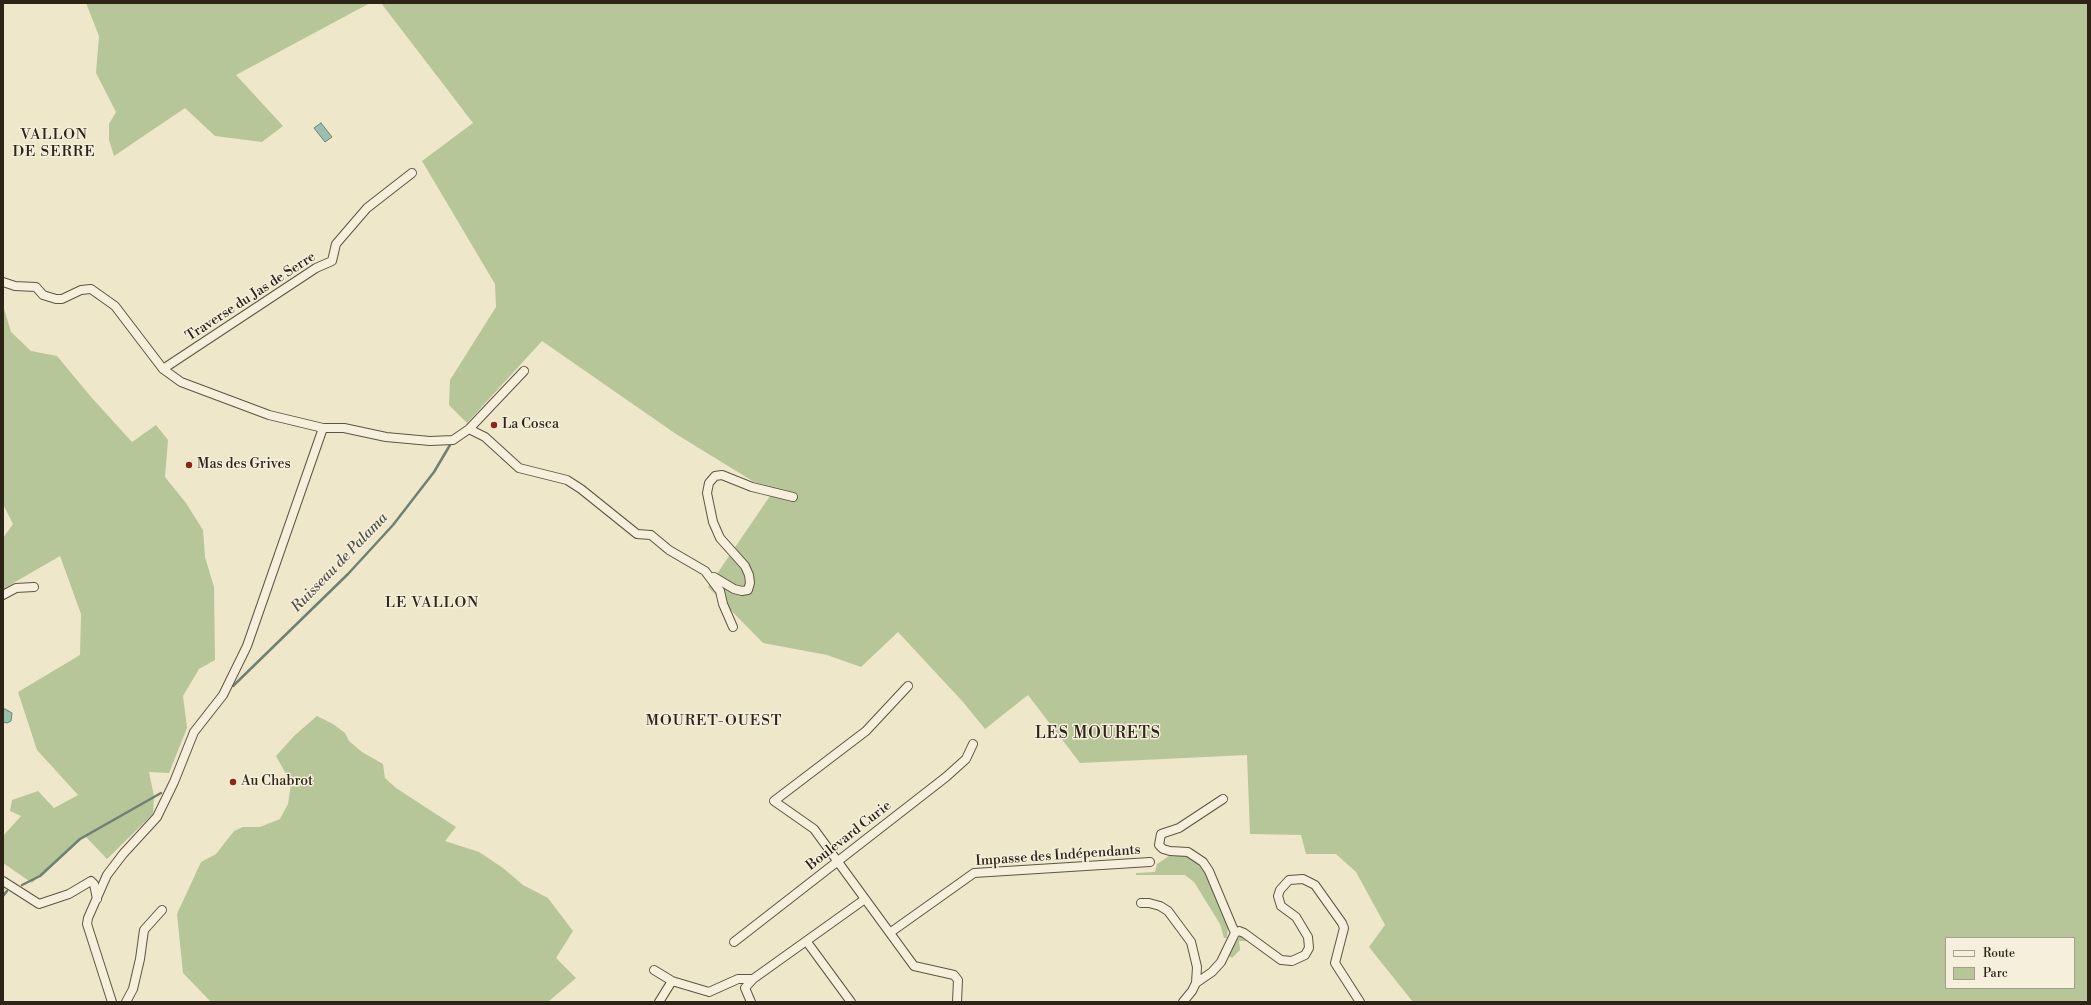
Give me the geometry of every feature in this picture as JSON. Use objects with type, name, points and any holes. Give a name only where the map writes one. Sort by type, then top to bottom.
[{"type":"street","name":"Traverse du Jas de Serre","points":[[163,369],[316,268],[332,261],[336,244],[367,208],[412,173]]},
{"type":"street","points":[[3,282],[15,286],[36,287],[43,295],[62,300],[81,290],[91,289],[114,306],[163,369],[181,382],[274,417],[323,428],[344,428],[386,437],[447,442],[453,440],[469,429],[524,371]]},
{"type":"street","points":[[112,1002],[88,924],[88,918],[107,875],[123,854],[157,817],[169,794],[194,732],[223,694],[247,646],[323,428]]},
{"type":"street","points":[[469,429],[485,437],[519,468],[568,480],[637,534],[651,535],[669,550],[734,589],[742,592],[748,590],[750,583],[749,575],[745,566],[720,538],[713,522],[707,493],[709,483],[715,476],[722,475],[752,487],[793,498]]},
{"type":"street","points":[[705,571],[720,591],[723,604],[733,627]]},
{"type":"street","points":[[3,595],[16,588],[34,587]]},
{"type":"street","points":[[908,686],[866,731],[774,801],[814,829],[891,932],[914,966],[954,975],[958,980],[957,1002]]},
{"type":"street","name":"Boulevard Curie","points":[[734,942],[946,777],[966,759],[973,744]]},
{"type":"street","points":[[1196,983],[1212,972],[1221,962],[1235,933],[1209,871],[1203,862],[1188,852],[1163,850],[1159,845],[1161,834],[1179,828],[1223,799]]},
{"type":"street","name":"Impasse des Indépendants","points":[[891,932],[974,873],[1150,862]]},
{"type":"street","points":[[1235,933],[1239,931],[1244,933],[1281,960],[1292,961],[1302,957],[1308,948],[1308,937],[1296,917],[1281,906],[1278,896],[1280,890],[1289,880],[1303,879],[1311,882],[1342,923],[1344,928],[1334,963],[1360,1002]]},
{"type":"street","points":[[3,881],[12,885],[39,904],[69,894],[91,881],[94,884],[97,899]]},
{"type":"street","points":[[751,1002],[744,988],[753,979],[807,942],[865,899]]},
{"type":"street","points":[[1141,903],[1149,903],[1160,906],[1175,918],[1191,942],[1198,967],[1196,983],[1192,991],[1183,1002]]},
{"type":"street","points":[[126,1002],[133,989],[140,959],[144,930],[162,910]]},
{"type":"street","points":[[807,942],[851,1002]]},
{"type":"street","points":[[654,970],[672,981],[709,992],[738,979],[753,979]]},
{"type":"street","points":[[659,1002],[672,981]]},
{"type":"green space","points":[[86,3],[370,3],[236,75],[283,126],[262,142],[215,136],[185,108],[114,156],[109,140],[109,124],[116,112],[96,73],[99,36]]},
{"type":"green space","points":[[381,3],[2088,3],[2088,1002],[1413,1002],[1369,947],[1385,925],[1356,872],[1336,854],[1306,854],[1301,835],[1250,834],[1247,755],[1080,763],[1028,695],[985,729],[963,702],[898,632],[861,667],[827,655],[763,643],[708,587],[772,493],[676,434],[542,341],[467,423],[449,405],[450,380],[496,307],[495,284],[422,161],[473,123]]},
{"type":"green space","points":[[3,305],[11,332],[31,351],[57,356],[92,398],[132,442],[156,425],[168,440],[165,477],[186,503],[203,530],[205,557],[214,587],[215,660],[199,669],[183,696],[187,728],[169,773],[149,772],[154,796],[153,814],[107,859],[86,837],[67,850],[32,883],[3,863],[3,836],[21,816],[10,811],[12,800],[38,791],[54,808],[78,795],[37,750],[18,692],[80,655],[81,614],[60,556],[3,589],[3,538],[13,524],[3,504]]},
{"type":"green space","points":[[317,716],[333,724],[345,733],[349,741],[362,752],[383,764],[385,778],[396,788],[456,827],[445,841],[479,852],[503,868],[523,885],[548,898],[573,931],[556,958],[576,978],[548,1002],[211,1002],[183,973],[177,914],[201,862],[216,854],[234,831],[243,827],[260,827],[280,819],[288,804],[291,783],[276,756],[295,735]]},
{"type":"green space","points":[[1172,854],[1185,854],[1199,863],[1205,870],[1228,926],[1227,938],[1224,938],[1220,924],[1194,882],[1185,875],[1136,875],[1136,873],[1155,872],[1157,864]]},
{"type":"green space","points":[[1239,937],[1243,937],[1248,941],[1239,941],[1240,950],[1232,958],[1228,955]]},
{"type":"shaded area","points":[[321,123],[332,137],[325,142],[314,128]]},
{"type":"shaded area","points":[[5,709],[12,713],[11,721],[7,723],[3,722],[3,710]]},
{"type":"waterway","name":"Ruisseau de Palama","points":[[233,686],[348,574],[393,525],[434,472],[450,445]]},
{"type":"waterway","name":"Ruisseau de Palama","points":[[22,885],[40,876],[80,839],[161,793]]},
{"type":"waterway","name":"Ruisseau de Palama","points":[[3,896],[7,891]]},
{"type":"place","name":"La Cosca","points":[[494,425]]},
{"type":"place","name":"Mas des Grives","points":[[189,465]]},
{"type":"place","name":"Au Chabrot","points":[[233,782]]},
{"type":"district","name":"VALLON DE SERRE","points":[[54,144]]},
{"type":"district","name":"LE VALLON","points":[[432,603]]},
{"type":"district","name":"MOURET-OUEST","points":[[714,721]]},
{"type":"district","name":"LES MOURETS","points":[[1098,734]]}]
